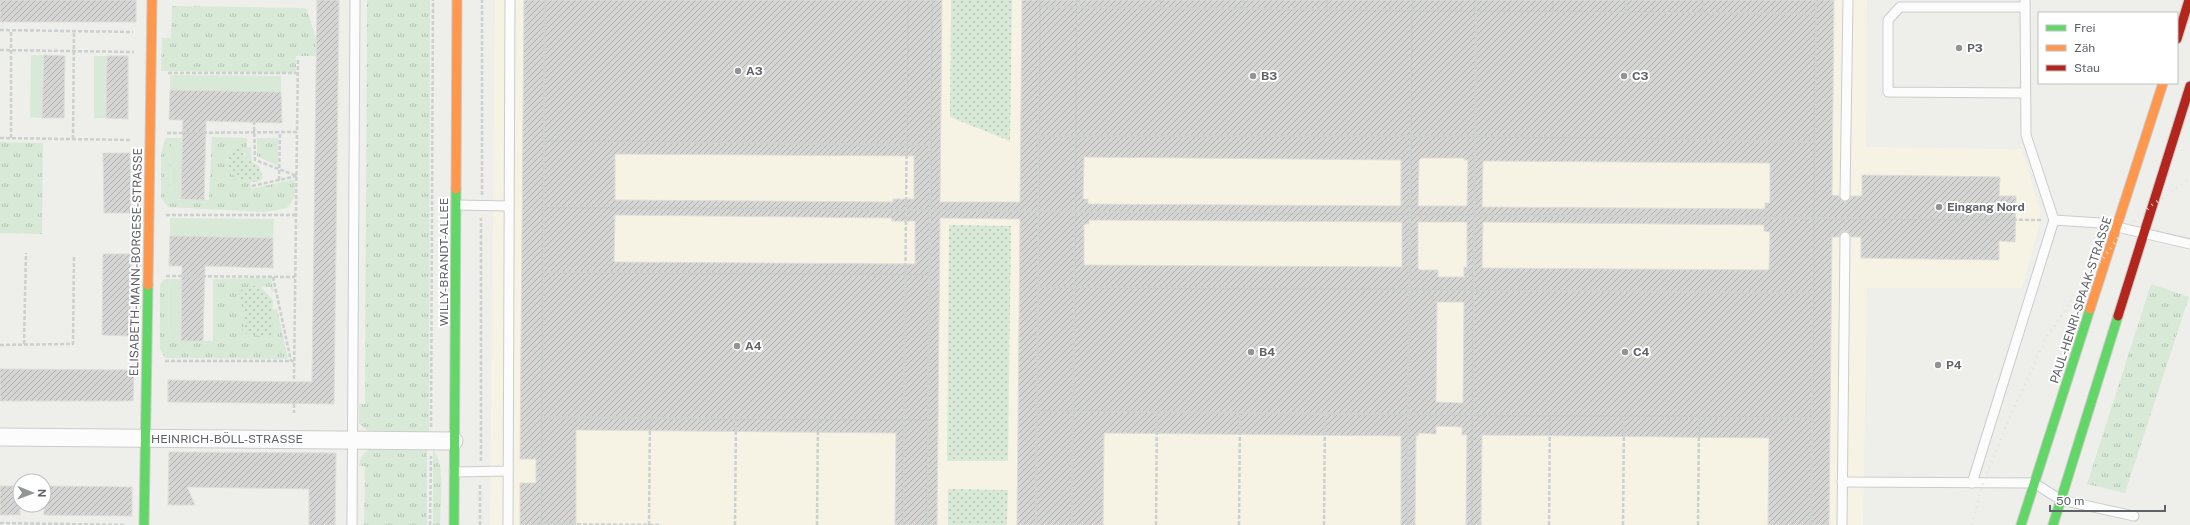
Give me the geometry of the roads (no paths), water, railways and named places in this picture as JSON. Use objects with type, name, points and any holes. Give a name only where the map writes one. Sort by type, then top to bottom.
[{"type":"main road","name":"ELISABETH-MANN-BORGESE-STRASSE","points":[[144,525],[144,439],[152,0]]},
{"type":"main road","name":"WILLY-BRANDT-ALLEE","points":[[454,525],[457,0]]},
{"type":"main road","points":[[2178,36],[2189,0]]},
{"type":"main road","name":"PAUL-HENRI-SPAAK-STRASSE","points":[[2021,525],[2163,84]]},
{"type":"main road","points":[[2053,525],[2190,86]]},
{"type":"street","name":"HEINRICH-BÖLL-STRASSE","points":[[0,437],[454,441]]},
{"type":"lane","points":[[352,525],[355,0]]},
{"type":"lane","points":[[508,525],[510,0]]},
{"type":"lane","points":[[1845,196],[1848,0]]},
{"type":"lane","points":[[1972,483],[2054,220],[2026,135],[2025,4],[1900,7],[1888,20],[1888,92],[2025,93]]},
{"type":"lane","points":[[456,205],[509,206]]},
{"type":"lane","points":[[2054,220],[2100,223],[2190,244]]},
{"type":"lane","points":[[1842,525],[1845,237]]},
{"type":"lane","points":[[454,472],[508,471]]},
{"type":"lane","points":[[1842,482],[2034,483],[2061,500],[2134,516]]},
{"type":"railway","points":[[1972,525],[1983,483],[2011,414],[2046,338],[2076,294],[2125,229],[2152,205],[2190,179]]},
{"type":"place","name":"P3","points":[[1959,48]]},
{"type":"place","name":"A3","points":[[738,71]]},
{"type":"place","name":"B3","points":[[1253,76]]},
{"type":"place","name":"C3","points":[[1624,76]]},
{"type":"place","name":"Eingang Nord","points":[[1939,207]]},
{"type":"place","name":"A4","points":[[737,346]]},
{"type":"place","name":"B4","points":[[1251,352]]},
{"type":"place","name":"C4","points":[[1625,352]]},
{"type":"place","name":"P4","points":[[1938,365]]}]
